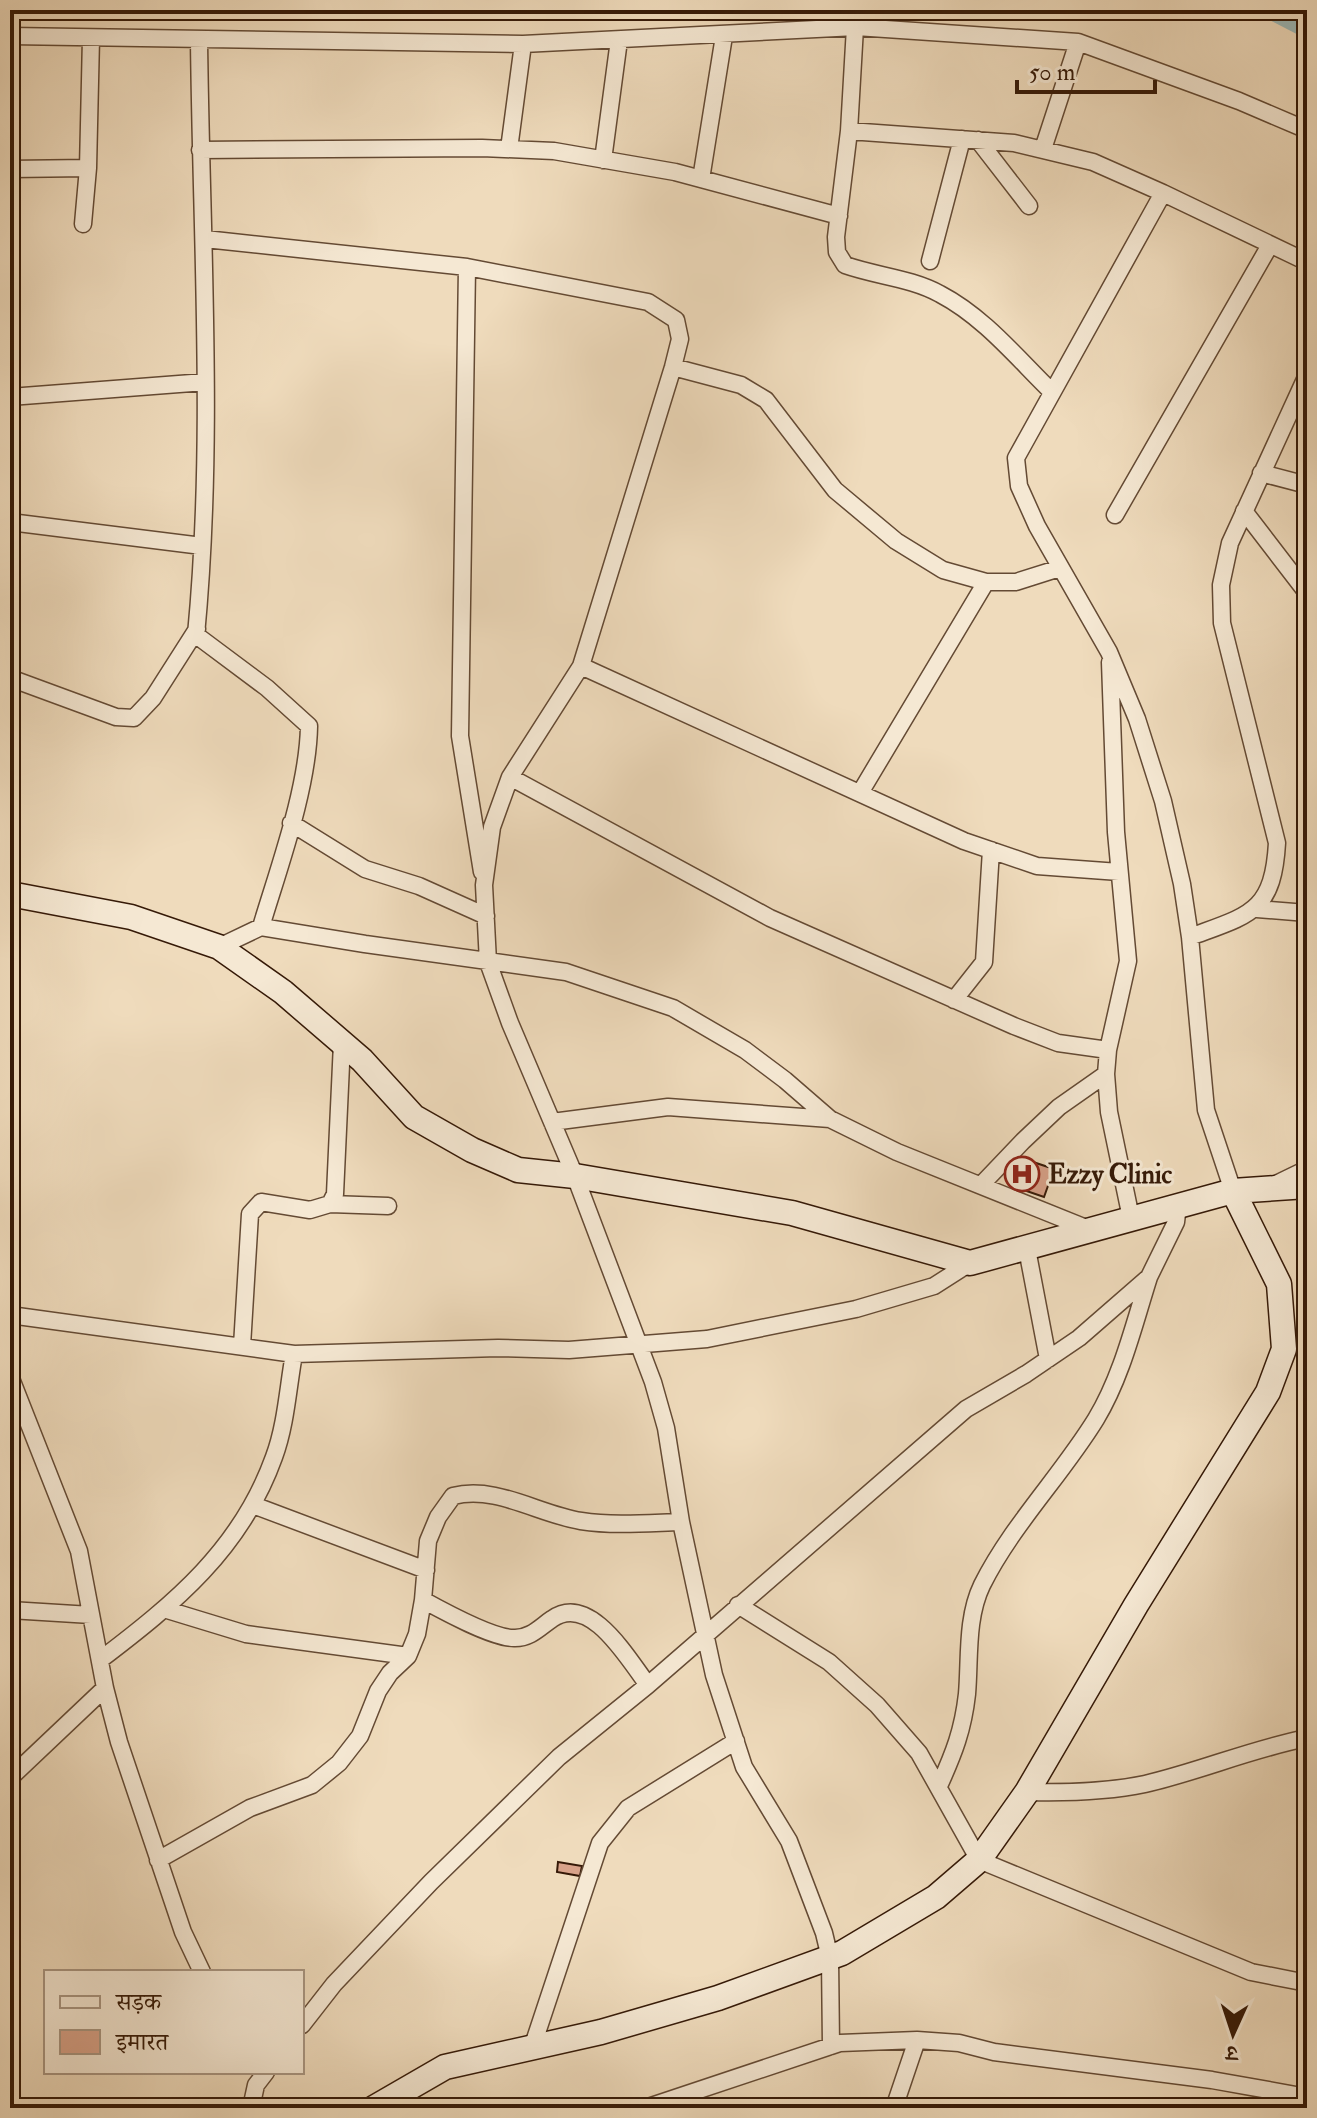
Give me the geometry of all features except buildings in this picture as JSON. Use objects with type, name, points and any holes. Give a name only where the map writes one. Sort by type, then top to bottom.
[{"type":"street","points":[[856,18],[837,252],[845,265],[911,282],[939,293],[975,317],[1052,392]]},
{"type":"street","points":[[10,36],[365,39],[523,44],[724,36],[856,18],[1078,42],[1239,101],[1307,130]]},
{"type":"street","points":[[701,179],[724,36]]},
{"type":"street","points":[[83,224],[88,168],[91,38]]},
{"type":"street","points":[[199,39],[205,239],[205,382],[202,546],[196,635],[267,688],[309,726],[308,748],[291,823],[261,927]]},
{"type":"street","points":[[603,160],[619,40]]},
{"type":"street","points":[[1043,149],[1078,42]]},
{"type":"street","points":[[509,149],[523,44]]},
{"type":"street","points":[[849,131],[1043,149],[1093,162],[1307,262]]},
{"type":"street","points":[[970,140],[1029,206]]},
{"type":"street","points":[[930,261],[970,140]]},
{"type":"street","points":[[200,150],[554,151],[701,179],[839,216]]},
{"type":"street","points":[[10,169],[88,168]]},
{"type":"street","points":[[379,2107],[445,2067],[601,2032],[718,1998],[830,1958],[936,1897],[979,1860],[1027,1792],[1136,1605],[1268,1392],[1284,1349],[1279,1284],[1233,1191],[1206,1110],[1190,937],[1182,884],[1163,801],[1137,719],[1109,652],[1037,526],[1019,486],[1016,458],[1163,193]]},
{"type":"street","points":[[205,239],[467,267],[648,302],[676,320],[680,339],[673,367],[581,666],[510,777],[492,827],[484,885]]},
{"type":"street","points":[[1115,515],[1270,245]]},
{"type":"street","points":[[467,267],[460,736],[484,885],[488,962],[510,1023],[575,1176],[666,1428],[681,1522],[714,1675],[744,1767],[789,1841],[812,1898],[830,1958],[831,2046]]},
{"type":"street","points":[[673,367],[741,385],[766,400],[835,490],[896,541],[943,570],[986,582],[1016,582],[1060,568]]},
{"type":"street","points":[[1257,909],[1272,879],[1277,843],[1222,623],[1221,585],[1230,543],[1307,375]]},
{"type":"street","points":[[10,397],[205,382]]},
{"type":"street","points":[[1261,473],[1307,485]]},
{"type":"street","points":[[1244,511],[1307,593]]},
{"type":"street","points":[[10,522],[202,546]]},
{"type":"street","points":[[860,793],[986,582]]},
{"type":"street","points":[[10,678],[116,717],[134,718],[153,698],[197,629]]},
{"type":"street","points":[[1109,652],[1119,872],[1128,961],[1108,1050],[1106,1074],[1109,1112],[1131,1218]]},
{"type":"street","points":[[581,666],[964,841],[1037,866],[1119,872]]},
{"type":"street","points":[[510,777],[770,918],[1058,1043],[1108,1050]]},
{"type":"street","points":[[291,823],[365,869],[419,886],[486,916]]},
{"type":"street","points":[[954,1000],[984,962],[991,850]]},
{"type":"street","points":[[10,894],[131,917],[219,947],[283,992],[362,1060],[414,1117],[472,1150],[518,1170],[575,1176],[792,1213],[970,1263]]},
{"type":"street","points":[[1190,937],[1257,909],[1307,913]]},
{"type":"street","points":[[219,947],[261,927],[566,972],[673,1008],[745,1050],[830,1119],[897,1152],[1091,1230]]},
{"type":"street","points":[[330,1204],[335,1194],[342,1043]]},
{"type":"street","points":[[982,1184],[1059,1107],[1106,1074]]},
{"type":"street","points":[[552,1122],[668,1107],[830,1119]]},
{"type":"street","points":[[1267,1188],[1307,1169]]},
{"type":"street","points":[[10,1315],[294,1354],[498,1348],[569,1350],[707,1339],[856,1309],[934,1286],[970,1263],[1178,1205],[1233,1191],[1307,1186]]},
{"type":"street","points":[[242,1346],[250,1214],[261,1202],[310,1210],[330,1204],[388,1206]]},
{"type":"street","points":[[939,1786],[959,1743],[967,1697],[972,1618],[981,1588],[1003,1550],[1097,1417],[1122,1362],[1149,1277],[1176,1222],[1178,1205]]},
{"type":"street","points":[[1027,1249],[1048,1359]]},
{"type":"street","points":[[304,2022],[334,1984],[431,1882],[559,1757],[648,1685],[966,1409],[1079,1338],[1149,1277]]},
{"type":"street","points":[[100,1660],[164,1609],[217,1559],[253,1505],[275,1455],[294,1354]]},
{"type":"street","points":[[10,1376],[79,1551],[105,1688],[119,1742],[183,1932],[201,1970]]},
{"type":"street","points":[[158,1860],[250,1808],[312,1785],[339,1763],[360,1736],[378,1691],[390,1673],[408,1656],[417,1634],[423,1600],[428,1541],[438,1517],[453,1496],[471,1492],[499,1496],[548,1514],[582,1521],[611,1524],[681,1522]]},
{"type":"street","points":[[253,1505],[426,1570]]},
{"type":"street","points":[[423,1600],[470,1624],[514,1639],[537,1632],[552,1618],[566,1611],[578,1612],[593,1619],[617,1644],[648,1685]]},
{"type":"street","points":[[738,1605],[829,1662],[877,1705],[919,1753],[979,1860],[1251,1972],[1307,1983]]},
{"type":"street","points":[[164,1609],[246,1634],[408,1656]]},
{"type":"street","points":[[10,1610],[91,1615]]},
{"type":"street","points":[[10,1778],[105,1688]]},
{"type":"street","points":[[1027,1792],[1060,1793],[1141,1785],[1214,1765],[1262,1747],[1307,1738]]},
{"type":"street","points":[[532,2048],[600,1843],[628,1808],[736,1741]]},
{"type":"street","points":[[894,2108],[917,2040]]},
{"type":"street","points":[[645,2108],[840,2043],[917,2040],[959,2043],[994,2052],[1212,2080],[1307,2097]]},
{"type":"street","points":[[251,2108],[257,2076]]},
{"type":"waterway","points":[[1272,10],[1307,28]]},
{"type":"place","name":"Ezzy Clinic","points":[[1022,1174]]}]
